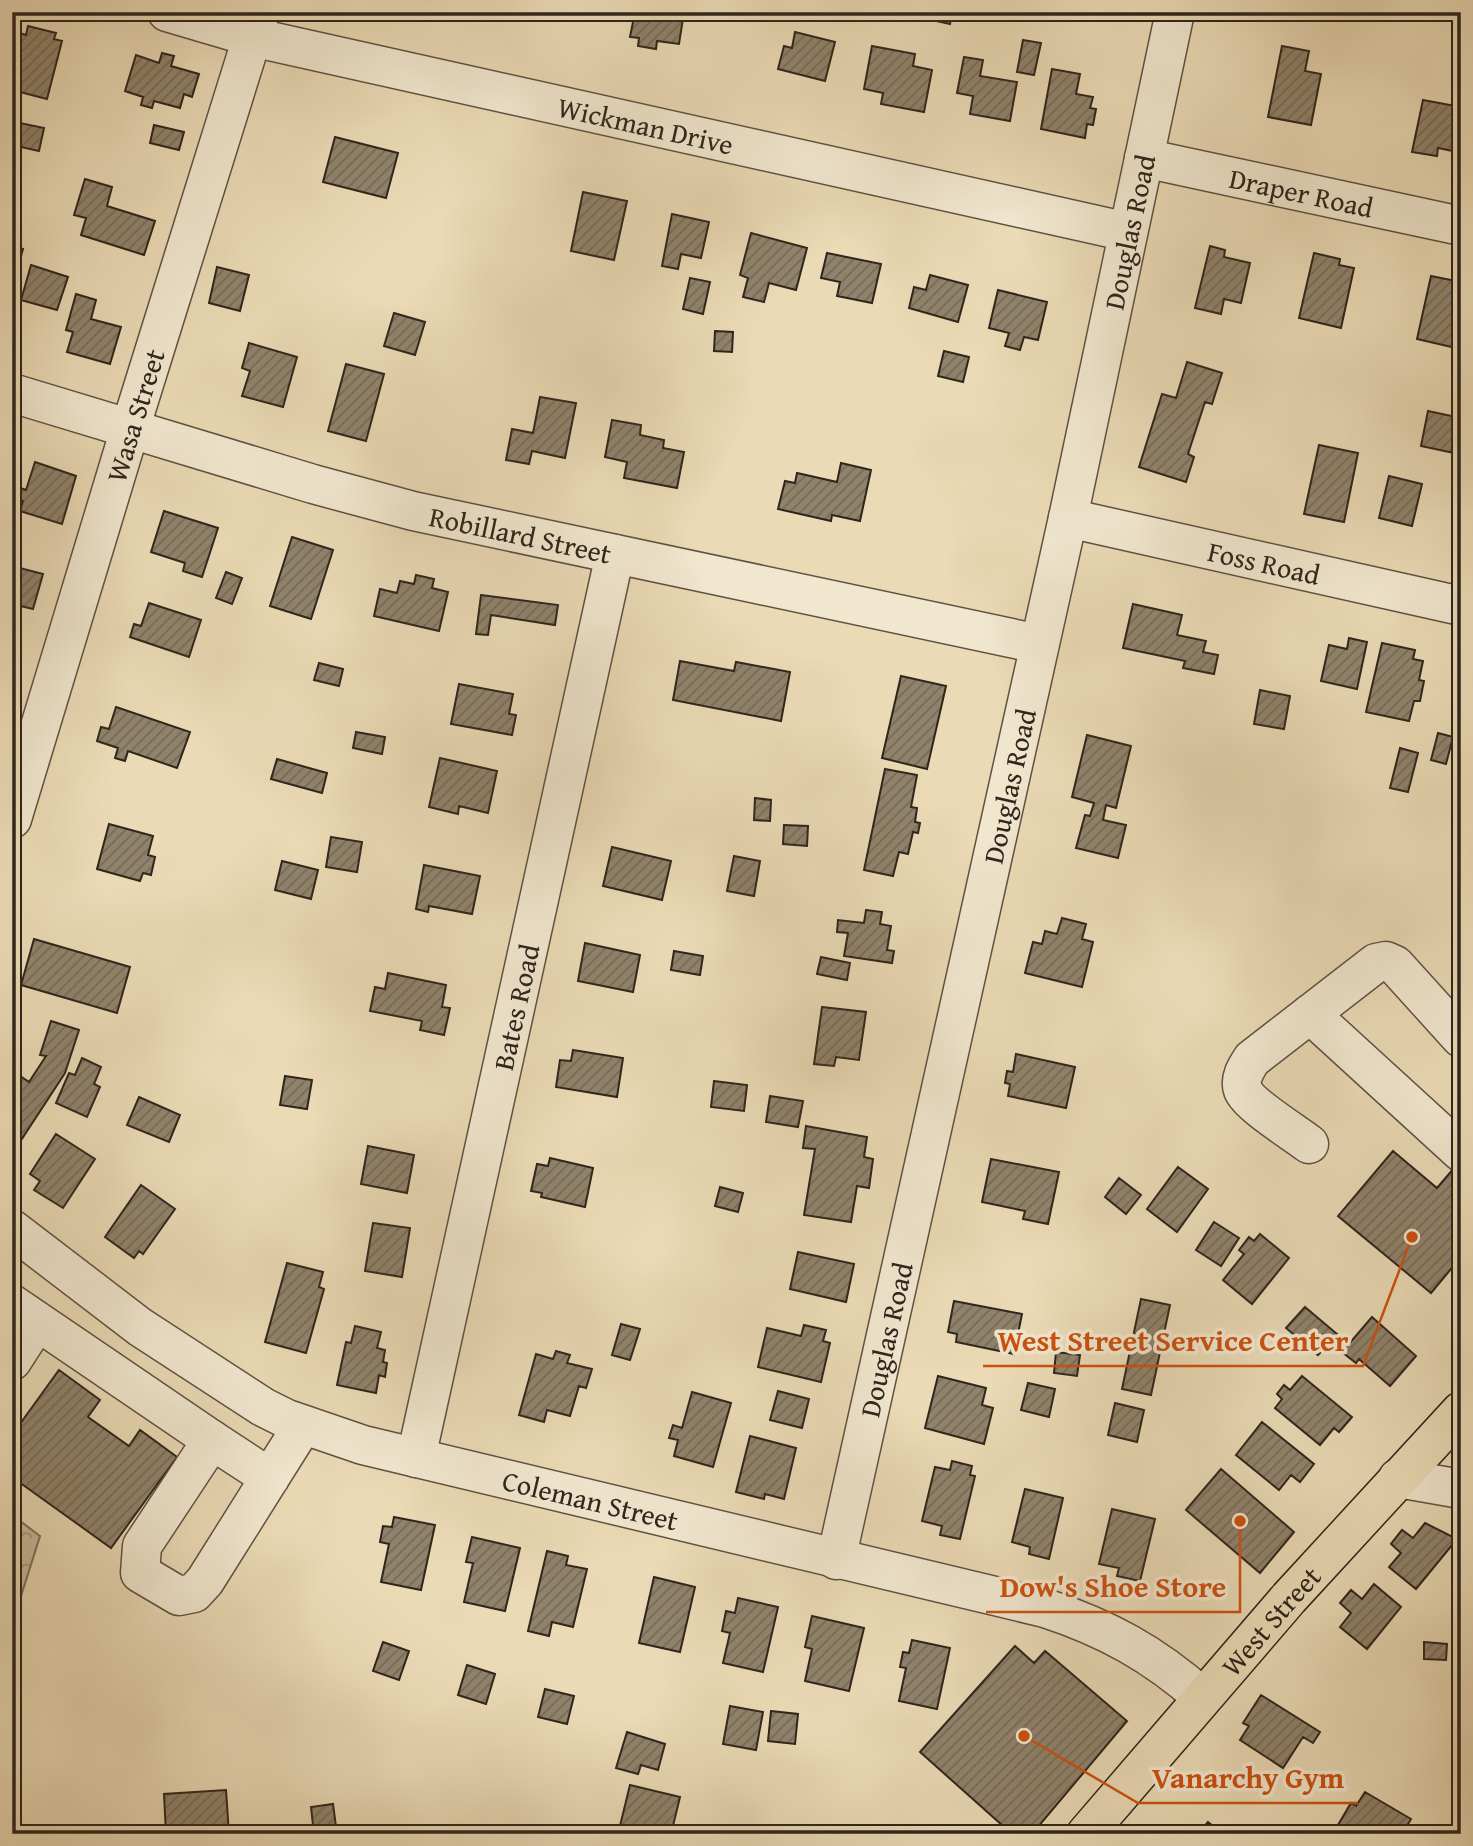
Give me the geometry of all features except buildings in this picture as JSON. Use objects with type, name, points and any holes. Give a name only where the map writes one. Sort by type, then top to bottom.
[{"type":"main road","name":"West Street","points":[[1086,1834],[1202,1697],[1461,1411]]},
{"type":"street","name":"Wickman Drive","points":[[167,12],[256,25],[1128,232]]},
{"type":"street","name":"Douglas Road","points":[[836,1560],[1068,518],[1175,12]]},
{"type":"street","name":"Wasa Street","points":[[12,819],[256,25]]},
{"type":"street","name":"Draper Road","points":[[1144,158],[1461,226]]},
{"type":"street","name":"Robillard Street","points":[[12,393],[412,511],[1039,644]]},
{"type":"street","name":"Foss Road","points":[[1068,518],[1461,606]]},
{"type":"street","name":"Bates Road","points":[[416,1458],[615,554]]},
{"type":"street","points":[[1309,1144],[1248,1097],[1241,1080],[1252,1059],[1376,963],[1386,961],[1395,965],[1461,1038]]},
{"type":"street","points":[[1310,1014],[1461,1152]]},
{"type":"street","name":"Coleman Street","points":[[12,1229],[188,1359],[263,1407],[303,1425],[416,1458],[1032,1605],[1091,1623],[1142,1649],[1202,1697]]},
{"type":"street","points":[[12,1361],[25,1313],[270,1478]]},
{"type":"street","points":[[158,1404],[188,1359]]},
{"type":"street","points":[[212,1440],[142,1546],[139,1566],[144,1576],[179,1596],[194,1593],[205,1581],[303,1425]]},
{"type":"street","points":[[1398,1478],[1461,1489]]},
{"type":"green space","points":[[12,1515],[40,1536],[15,1615],[12,1615]]},
{"type":"place","name":"West Street Service Center","points":[[1412,1237]]},
{"type":"place","name":"Dow's Shoe Store","points":[[1240,1521]]},
{"type":"place","name":"Vanarchy Gym","points":[[1024,1736]]}]
